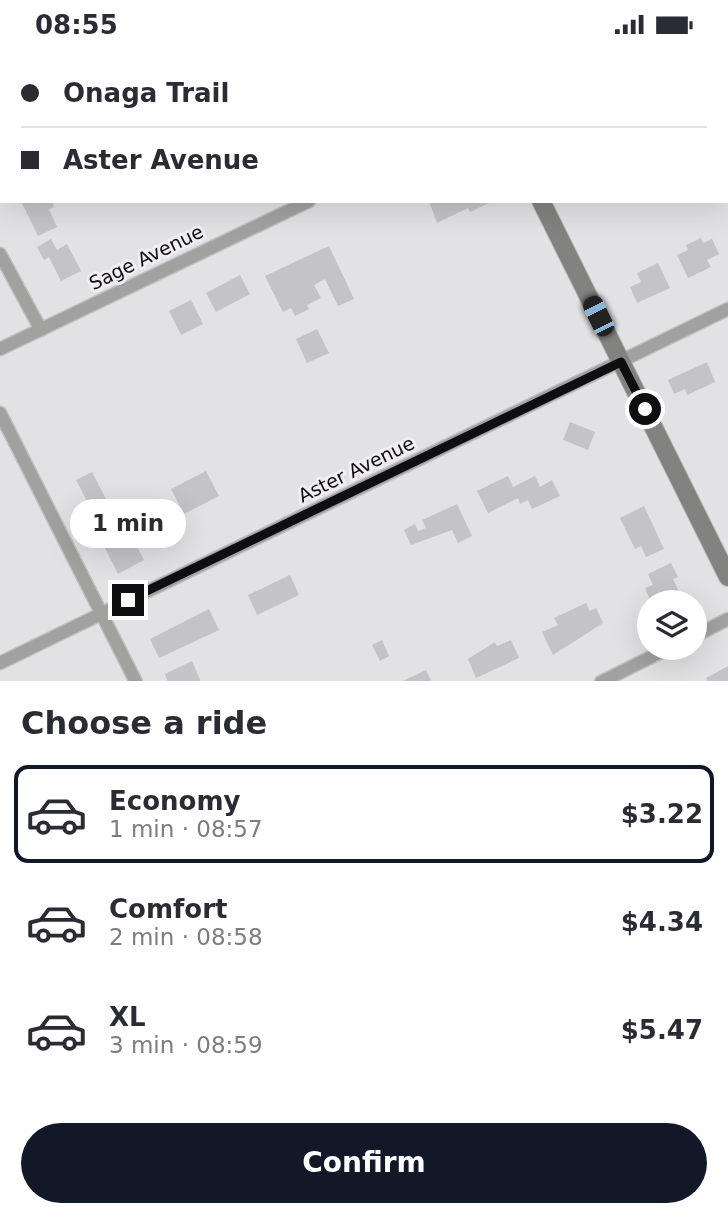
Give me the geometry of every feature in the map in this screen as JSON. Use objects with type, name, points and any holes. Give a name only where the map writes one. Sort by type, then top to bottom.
[{"type":"street","name":"Sage Avenue","points":[[0,349],[305,203]]},
{"type":"street","points":[[542,203],[728,577]]},
{"type":"street","points":[[0,254],[41,330]]},
{"type":"street","name":"Aster Avenue","points":[[0,663],[728,309]]},
{"type":"street","points":[[0,413],[136,681]]},
{"type":"street","points":[[707,630],[728,619]]},
{"type":"street","points":[[601,681],[644,660]]},
{"type":"building","points":[[22,203],[53,203],[54,207],[49,209],[57,227],[38,236]]},
{"type":"building","points":[[430,203],[489,203],[470,212],[468,208],[437,223]]},
{"type":"building","points":[[701,238],[703,243],[712,239],[719,254],[707,260],[711,267],[688,278],[677,255],[688,250],[686,245]]},
{"type":"building","points":[[51,239],[57,250],[67,244],[81,271],[61,281],[49,257],[44,260],[37,247]]},
{"type":"building","points":[[329,246],[354,299],[338,306],[325,279],[314,285],[321,298],[307,305],[309,309],[295,316],[291,308],[283,312],[265,276]]},
{"type":"building","points":[[658,263],[670,288],[637,303],[630,287],[641,282],[637,273]]},
{"type":"building","points":[[240,275],[250,294],[216,312],[206,293]]},
{"type":"building","points":[[191,300],[203,324],[181,335],[169,311]]},
{"type":"building","points":[[317,329],[329,353],[307,363],[296,339]]},
{"type":"building","points":[[707,362],[715,382],[687,395],[685,389],[674,394],[668,380]]},
{"type":"building","points":[[570,422],[595,432],[588,450],[563,440]]},
{"type":"building","points":[[206,471],[219,496],[184,514],[171,489]]},
{"type":"building","points":[[92,472],[106,499],[90,507],[76,480]]},
{"type":"building","points":[[508,476],[513,487],[535,476],[540,487],[552,480],[560,496],[532,509],[528,500],[520,504],[518,498],[488,513],[477,491]]},
{"type":"building","points":[[457,504],[472,536],[458,543],[452,530],[411,545],[404,530],[415,524],[418,531],[426,528],[422,520]]},
{"type":"building","points":[[644,506],[664,549],[646,557],[641,546],[635,549],[620,518]]},
{"type":"building","points":[[115,515],[121,526],[125,524],[144,560],[118,574],[94,526]]},
{"type":"building","points":[[671,563],[678,577],[673,579],[678,590],[646,590],[645,588],[653,585],[648,574]]},
{"type":"building","points":[[290,575],[299,595],[257,615],[248,595]]},
{"type":"building","points":[[586,603],[590,611],[596,608],[603,623],[553,655],[542,632],[558,625],[554,618]]},
{"type":"building","points":[[209,609],[219,630],[159,658],[150,639]]},
{"type":"building","points":[[382,640],[389,656],[380,661],[372,645]]},
{"type":"building","points":[[511,640],[519,658],[476,678],[468,659],[495,642],[497,646]]},
{"type":"building","points":[[192,661],[201,681],[168,681],[165,674]]},
{"type":"building","points":[[728,666],[728,681],[708,681],[706,678]]},
{"type":"building","points":[[426,670],[432,681],[403,681]]},
{"type":"route","points":[[128,600],[621,362],[645,409]]}]
